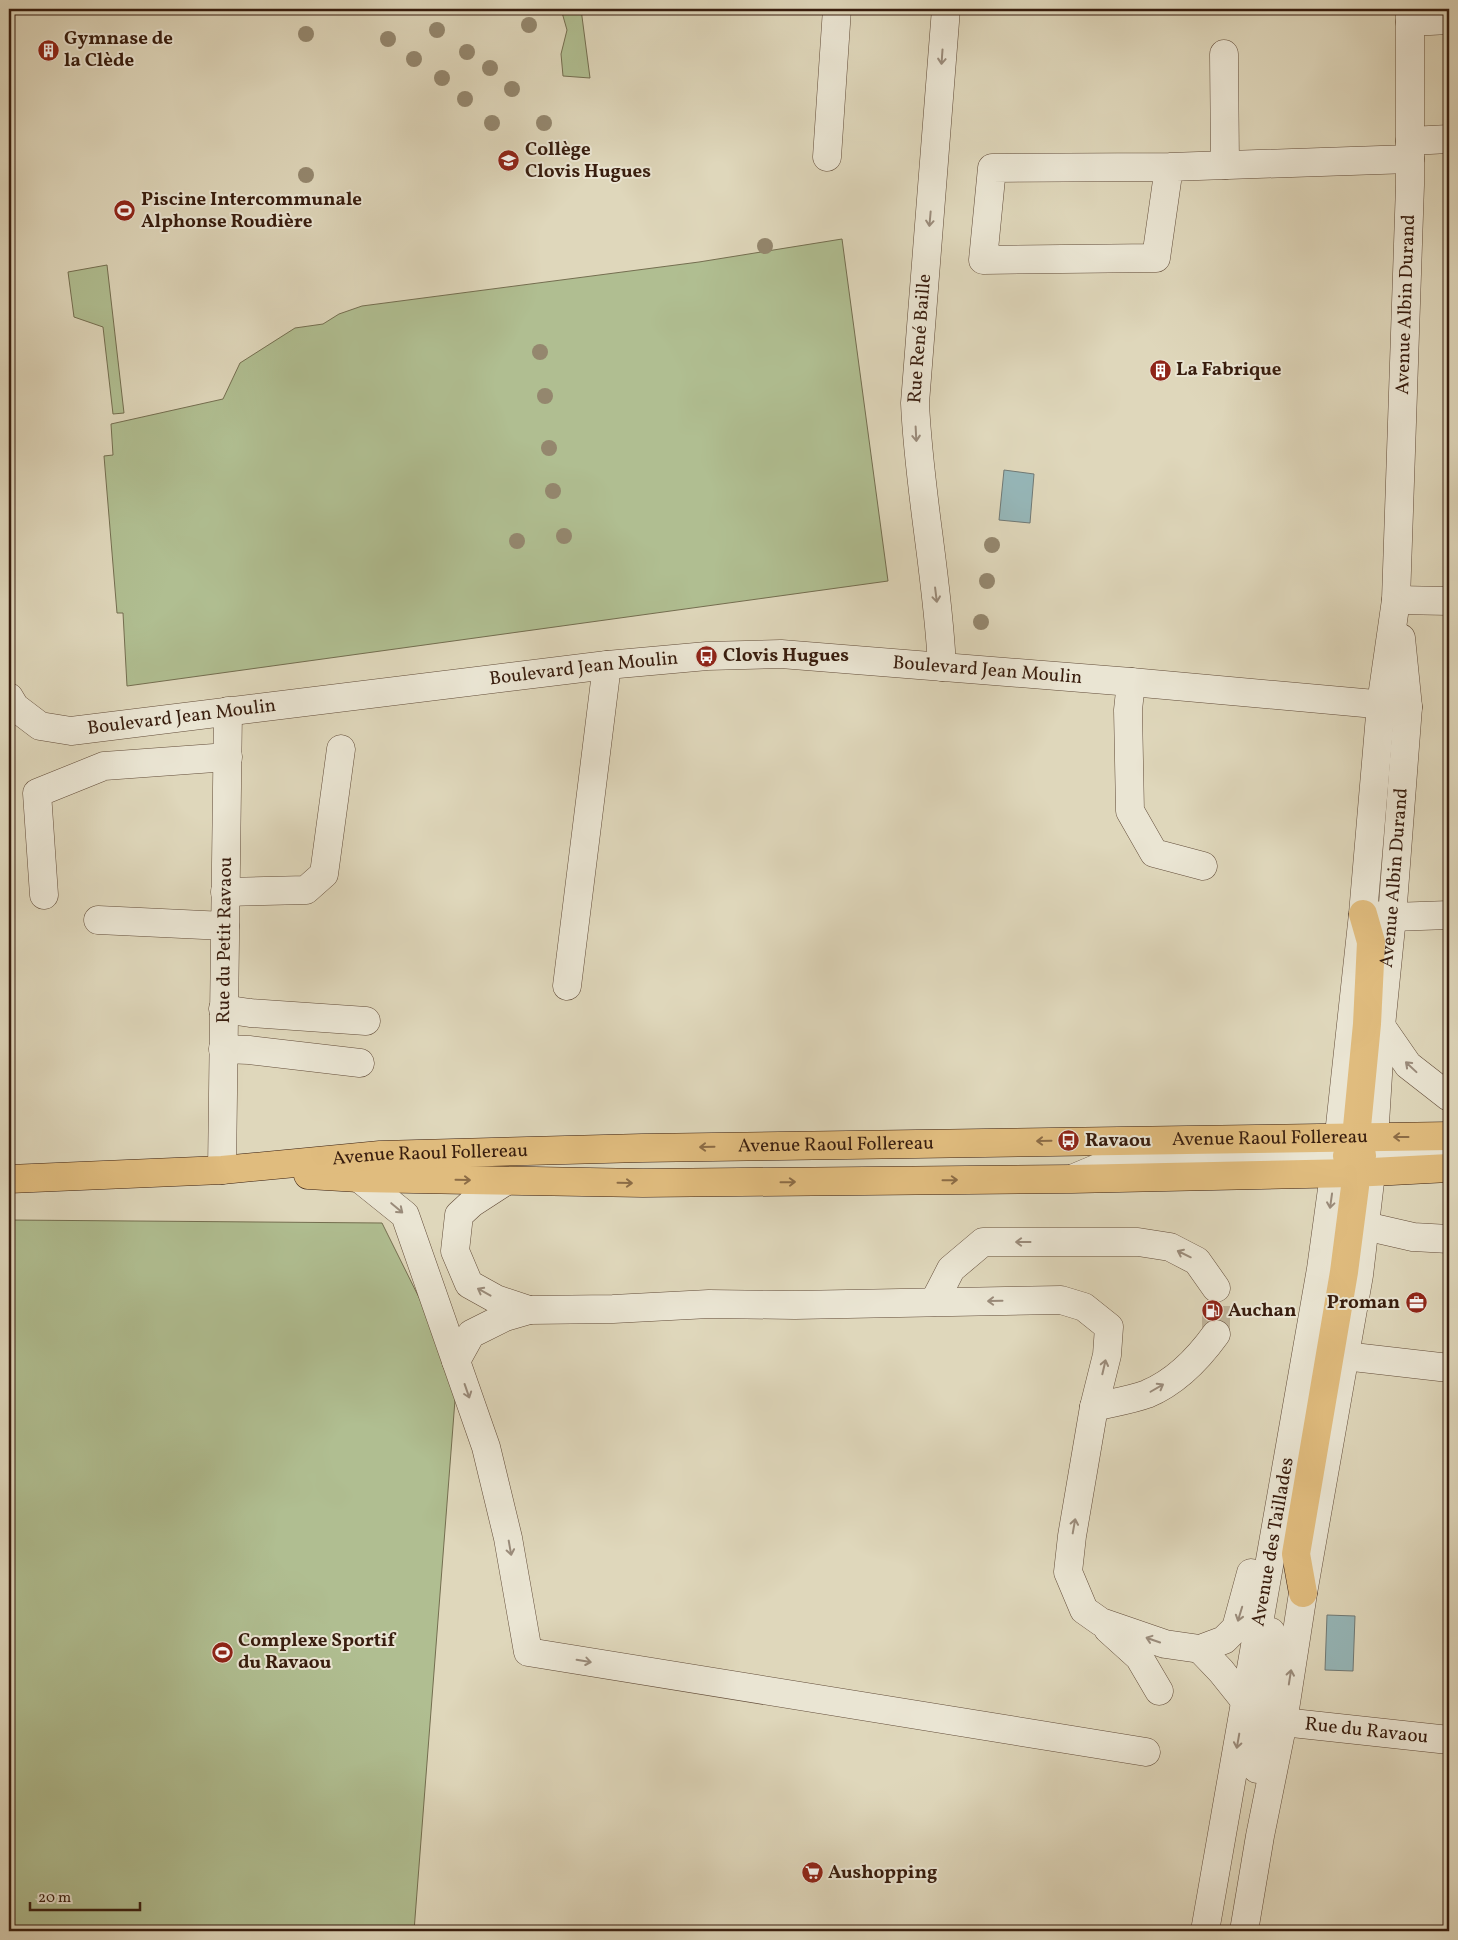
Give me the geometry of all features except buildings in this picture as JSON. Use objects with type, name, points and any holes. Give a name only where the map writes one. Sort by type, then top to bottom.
[{"type":"main road","name":"Avenue Raoul Follereau","points":[[222,1170],[359,1178],[643,1183],[1072,1179],[1355,1155],[1449,1136]]},
{"type":"main road","name":"Avenue Raoul Follereau","points":[[9,1179],[222,1170],[380,1155],[642,1148],[1059,1141],[1355,1155],[1449,1168]]},
{"type":"main road","points":[[1303,1593],[1296,1554],[1327,1354],[1344,1272],[1355,1187],[1355,1155]]},
{"type":"street","points":[[827,157],[837,9]]},
{"type":"street","name":"Rue René Baille","points":[[942,668],[941,635],[916,444],[915,403],[946,9]]},
{"type":"street","points":[[1410,15],[1449,20]]},
{"type":"street","name":"Avenue Albin Durand","points":[[1355,1155],[1362,914],[1381,704],[1396,600],[1407,303],[1410,15]]},
{"type":"street","points":[[1224,54],[1225,164]]},
{"type":"street","points":[[1169,167],[1156,258],[982,260],[992,168],[1169,167],[1225,164],[1410,150],[1449,139]]},
{"type":"street","points":[[1396,600],[1449,601]]},
{"type":"street","name":"Avenue Albin Durand","points":[[1355,1155],[1381,1026],[1392,918],[1408,707],[1396,600]]},
{"type":"street","name":"Boulevard Jean Moulin","points":[[9,697],[15,706],[40,726],[71,731],[607,665],[707,656],[780,654],[1131,682],[1408,707]]},
{"type":"street","points":[[566,986],[607,665]]},
{"type":"street","points":[[1131,682],[1128,710],[1130,811],[1154,853],[1203,866]]},
{"type":"street","points":[[1381,704],[1391,729],[1382,866],[1394,887]]},
{"type":"street","name":"Rue du Petit Ravaou","points":[[222,1170],[228,711]]},
{"type":"street","points":[[225,892],[306,890],[324,874],[341,750]]},
{"type":"street","points":[[44,895],[37,793],[104,766],[228,757]]},
{"type":"street","points":[[1362,914],[1392,918],[1449,915]]},
{"type":"street","points":[[98,920],[224,926]]},
{"type":"street","points":[[223,1009],[250,1013],[366,1021]]},
{"type":"street","points":[[1381,1026],[1408,1065],[1449,1097]]},
{"type":"street","points":[[223,1049],[249,1050],[360,1063]]},
{"type":"street","points":[[1355,1155],[1449,1153]]},
{"type":"street","name":"Avenue des Taillades","points":[[1208,1927],[1265,1586],[1327,1354],[1365,1226],[1355,1155]]},
{"type":"street","name":"Avenue des Taillades","points":[[1327,1354],[1316,1298],[1355,1155]]},
{"type":"street","points":[[359,1178],[405,1215],[486,1447],[508,1538],[528,1652],[1146,1752]]},
{"type":"street","points":[[506,1181],[472,1203],[459,1215],[455,1251],[469,1284],[496,1299],[529,1310]]},
{"type":"street","points":[[1365,1226],[1413,1237],[1449,1239]]},
{"type":"street","points":[[934,1302],[951,1269],[983,1242],[1138,1242],[1170,1247],[1197,1261],[1216,1288]]},
{"type":"street","points":[[1101,1622],[1165,1644],[1200,1649],[1224,1640],[1236,1628],[1248,1586],[1294,1324],[1316,1298]]},
{"type":"street","points":[[456,1361],[470,1334],[505,1317],[529,1310],[613,1309],[709,1304],[795,1305],[1061,1300],[1084,1307],[1109,1327],[1107,1354],[1094,1407],[1072,1536],[1068,1572],[1084,1610],[1101,1622],[1139,1657],[1159,1691]]},
{"type":"street","points":[[1094,1407],[1147,1394],[1182,1374],[1216,1334]]},
{"type":"street","points":[[1327,1354],[1449,1368]]},
{"type":"street","points":[[1265,1586],[1272,1638],[1268,1706],[1283,1722]]},
{"type":"street","name":"Avenue des Taillades","points":[[1244,1931],[1260,1836],[1283,1722],[1303,1593]]},
{"type":"street","points":[[1200,1649],[1222,1671],[1245,1701],[1262,1734],[1246,1852],[1248,1905]]},
{"type":"street","name":"Rue du Ravaou","points":[[1283,1722],[1449,1740]]},
{"type":"green space","points":[[561,9],[581,9],[590,78],[563,76],[561,54],[567,30]]},
{"type":"green space","points":[[842,239],[888,581],[127,686],[123,613],[117,613],[104,456],[113,455],[111,424],[223,399],[240,363],[295,328],[323,324],[339,314],[362,306],[699,262]]},
{"type":"green space","points":[[107,265],[124,413],[113,414],[103,327],[74,317],[68,272]]},
{"type":"green space","name":"Complexe Sportif du Ravaou","points":[[9,1220],[382,1223],[457,1374],[414,1931],[9,1931]]},
{"type":"water","points":[[1004,470],[1034,474],[1030,523],[999,520]]},
{"type":"water","points":[[1327,1615],[1355,1616],[1353,1671],[1325,1670]]},
{"type":"tunnel","points":[[1216,1288],[1216,1334]]},
{"type":"place","name":"Gymnase de la Clède","points":[[48,50]]},
{"type":"place","name":"Collège Clovis Hugues","points":[[509,161]]},
{"type":"place","name":"Piscine Intercommunale Alphonse Roudière","points":[[125,211]]},
{"type":"place","name":"La Fabrique","points":[[1160,370]]},
{"type":"place","name":"Clovis Hugues","points":[[707,656]]},
{"type":"place","name":"Ravaou","points":[[1069,1141]]},
{"type":"place","name":"Proman","points":[[1416,1303]]},
{"type":"place","name":"Auchan","points":[[1212,1311]]},
{"type":"place","name":"Complexe Sportif du Ravaou","points":[[222,1652]]},
{"type":"place","name":"Aushopping","points":[[812,1873]]}]
